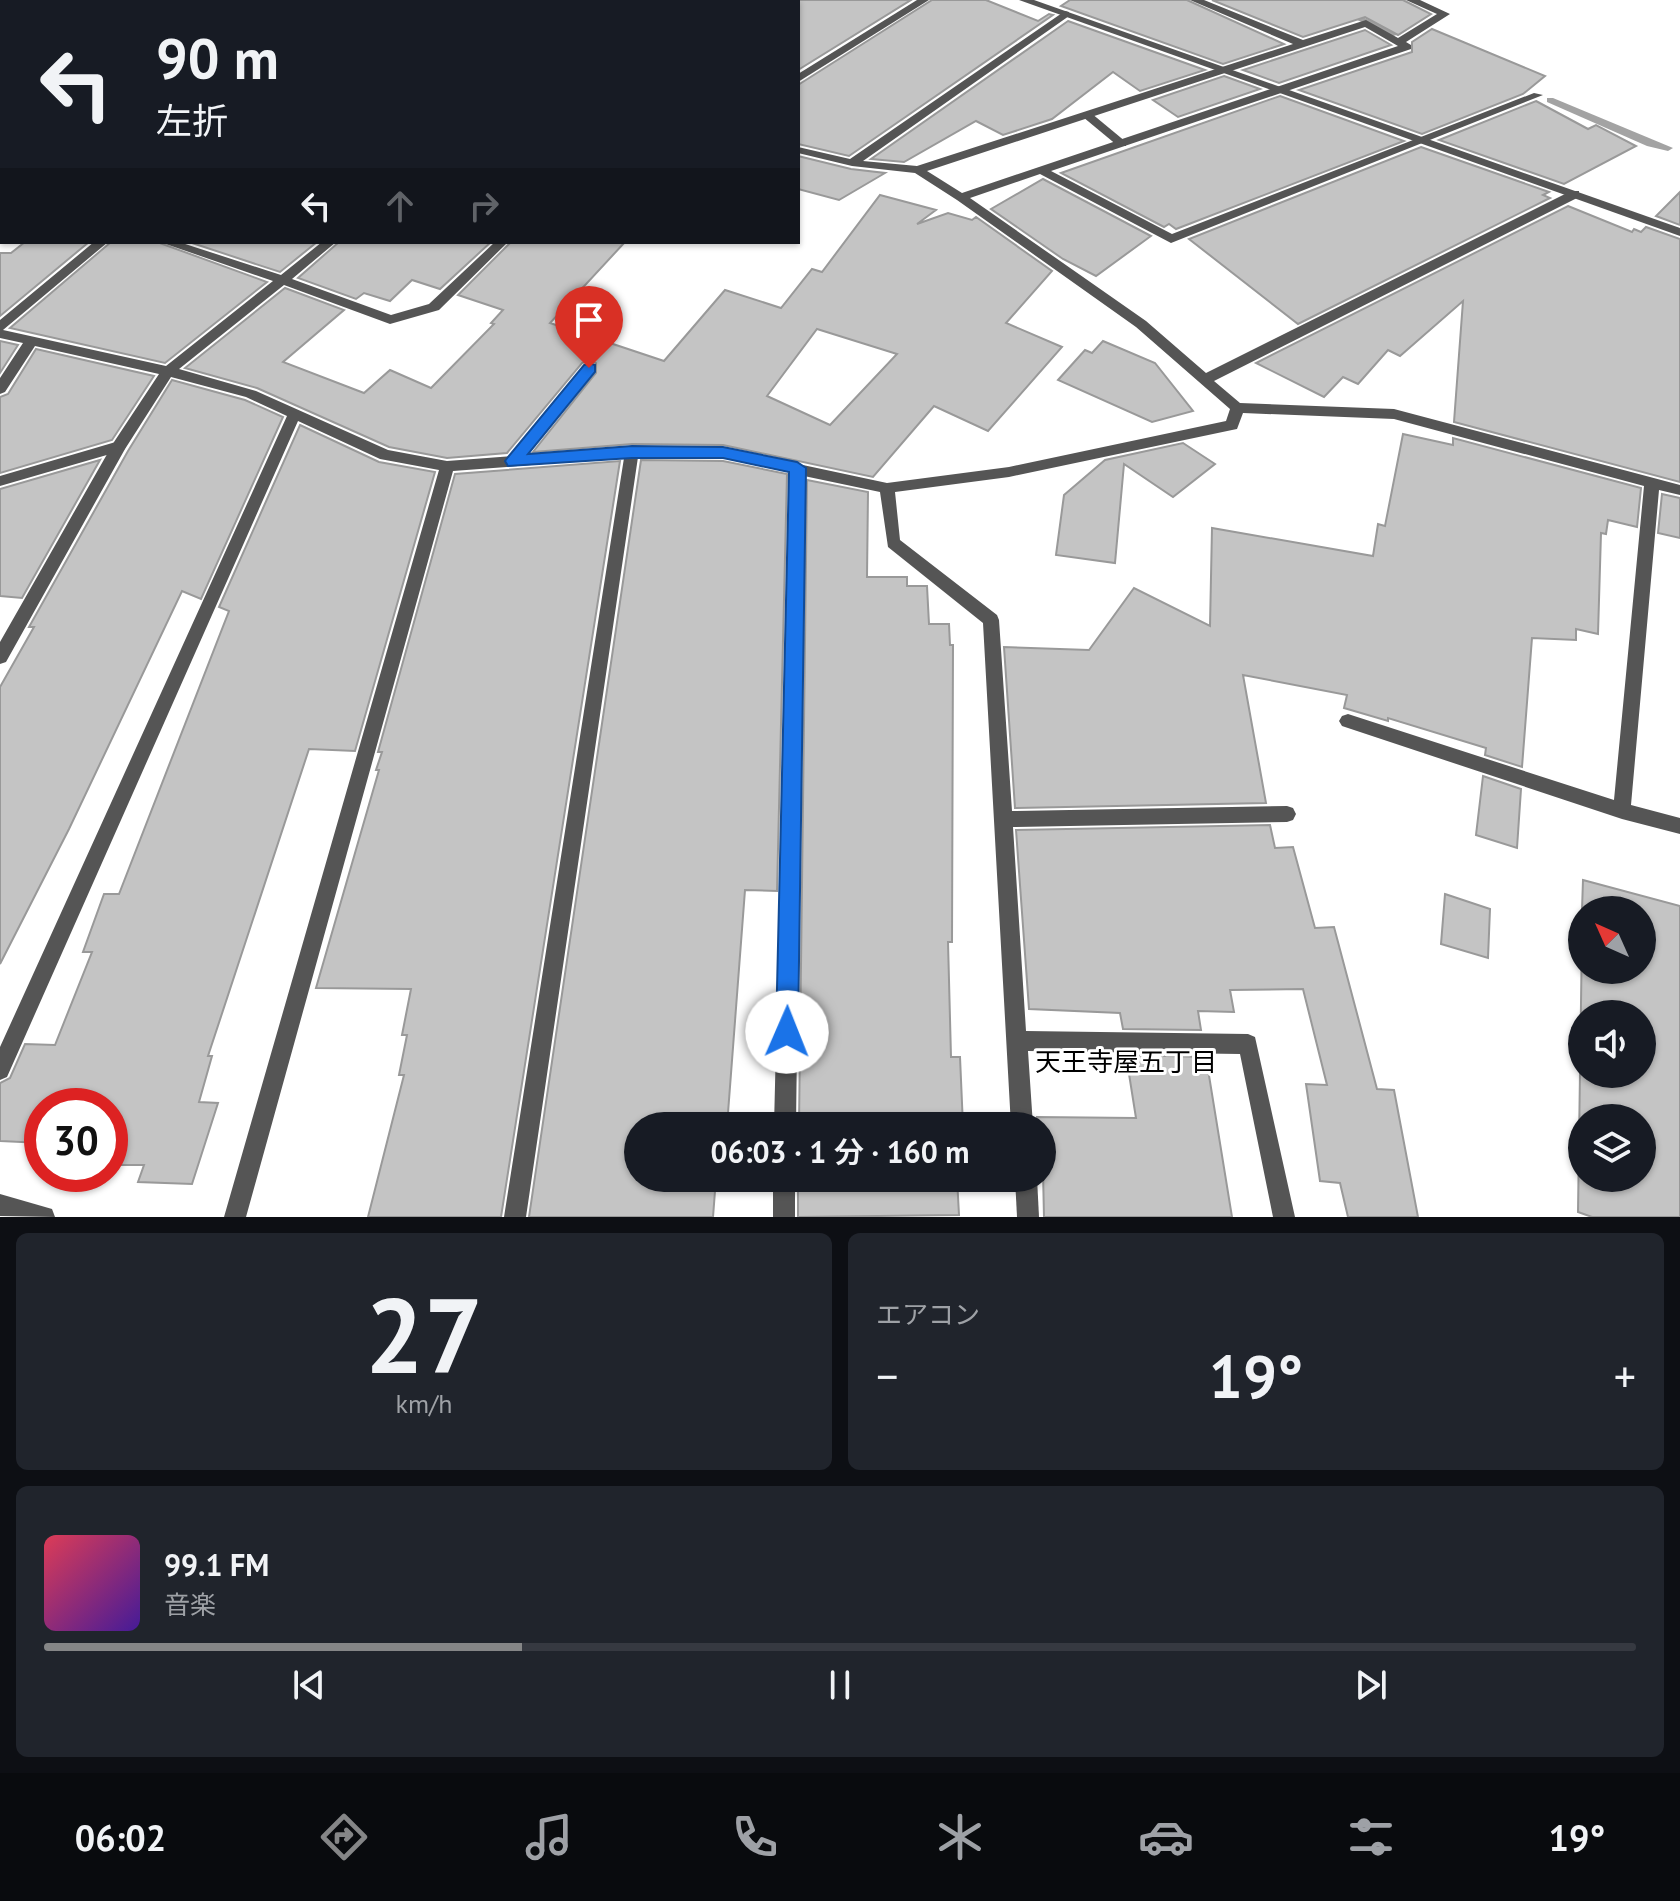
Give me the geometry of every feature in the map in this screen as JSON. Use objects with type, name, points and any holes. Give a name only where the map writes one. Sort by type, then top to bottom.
[{"type":"street","points":[[800,78],[924,0]]},
{"type":"street","points":[[1024,0],[1680,232]]},
{"type":"street","points":[[1195,0],[1303,44]]},
{"type":"street","points":[[1398,42],[1445,14],[1411,0]]},
{"type":"street","points":[[852,163],[1065,14]]},
{"type":"street","points":[[800,150],[852,163],[918,170],[1366,23],[1407,47],[961,197]]},
{"type":"street","points":[[1043,171],[1171,239],[1538,95]]},
{"type":"street","points":[[1087,115],[1122,144]]},
{"type":"street","points":[[918,170],[1141,324],[1237,408],[1394,414],[1680,490]]},
{"type":"street","points":[[1204,380],[1575,194]]},
{"type":"street","points":[[0,327],[100,244]]},
{"type":"street","points":[[172,244],[283,280],[390,320],[434,307],[500,244]]},
{"type":"street","points":[[0,657],[119,446],[168,371],[328,244]]},
{"type":"street","points":[[0,334],[168,371],[251,394],[385,455],[447,466],[632,452],[723,453],[887,488],[1009,472],[1232,425],[1237,408]]},
{"type":"street","points":[[0,389],[31,341]]},
{"type":"street","points":[[513,461],[589,368]]},
{"type":"street","points":[[0,1070],[294,415]]},
{"type":"street","points":[[0,481],[119,446]]},
{"type":"street","points":[[515,1217],[632,452]]},
{"type":"street","points":[[235,1217],[447,466]]},
{"type":"street","points":[[785,1112],[797,468]]},
{"type":"street","points":[[1622,811],[1652,484]]},
{"type":"street","points":[[887,488],[893,543],[991,620],[1021,1112]]},
{"type":"street","points":[[1348,721],[1622,811],[1680,826]]},
{"type":"street","points":[[1003,819],[1287,814]]},
{"type":"street","points":[[1017,1041],[1248,1044],[1284,1217]]},
{"type":"street","points":[[784,1192],[784,1217]]},
{"type":"street","points":[[1027,1192],[1028,1217]]},
{"type":"street","points":[[0,1205],[44,1217]]},
{"type":"building","points":[[800,0],[911,0],[800,69]]},
{"type":"building","points":[[932,0],[986,0],[1038,21],[1049,14],[1053,15],[849,156],[800,144],[800,84]]},
{"type":"building","points":[[1070,0],[1187,0],[1284,44],[1223,64],[1061,6]]},
{"type":"building","points":[[1212,0],[1403,0],[1431,14],[1398,35],[1365,17],[1303,37]]},
{"type":"building","points":[[1068,21],[1205,70],[1140,91],[1113,72],[1052,119],[1003,135],[976,121],[904,162],[871,159]]},
{"type":"building","points":[[1432,29],[1545,76],[1523,94],[1422,134],[1299,90],[1412,52],[1412,42]]},
{"type":"building","points":[[1365,30],[1391,45],[1279,83],[1243,70]]},
{"type":"building","points":[[1224,76],[1260,89],[1178,117],[1153,100]]},
{"type":"building","points":[[1280,96],[1404,141],[1176,229],[1169,224],[1164,227],[1061,173]]},
{"type":"building","points":[[1536,101],[1588,129],[1596,125],[1636,146],[1564,184],[1439,140]]},
{"type":"building","points":[[1421,147],[1549,192],[1543,195],[1550,198],[1298,324],[1189,239]]},
{"type":"building","points":[[800,156],[851,169],[885,173],[839,200],[800,190]]},
{"type":"building","points":[[1043,179],[1151,236],[1096,276],[1063,259],[991,209]]},
{"type":"building","points":[[1680,192],[1680,225],[1656,216]]},
{"type":"building","points":[[880,195],[936,210],[917,224],[948,213],[972,220],[976,217],[1052,271],[1006,323],[1062,347],[988,431],[934,406],[873,477],[723,445],[632,444],[533,452],[596,373],[596,363],[590,360],[582,363],[507,453],[447,458],[389,447],[257,388],[185,368],[285,288],[344,310],[283,362],[364,393],[390,370],[431,388],[494,324],[491,323],[503,310],[458,295],[509,244],[623,244],[550,323],[664,361],[725,290],[781,308],[812,269],[822,272]],"holes":[[[817,329],[897,354],[830,425],[767,396]]]},
{"type":"building","points":[[1568,206],[1632,232],[1634,229],[1641,232],[1646,227],[1680,239],[1680,482],[1454,422],[1463,301],[1400,356],[1388,350],[1358,384],[1343,377],[1324,397],[1256,363]]},
{"type":"building","points":[[22,244],[87,244],[0,316],[0,253],[11,253]]},
{"type":"building","points":[[109,244],[162,244],[267,282],[165,363],[10,328]]},
{"type":"building","points":[[195,244],[315,244],[280,272]]},
{"type":"building","points":[[337,244],[489,244],[440,289],[412,280],[390,301],[364,293],[356,299],[298,278]]},
{"type":"building","points":[[0,341],[18,345],[0,373]]},
{"type":"building","points":[[1103,341],[1155,363],[1193,411],[1152,422],[1058,380],[1085,350],[1092,353]]},
{"type":"building","points":[[36,349],[154,376],[112,440],[0,473],[0,397],[8,394]]},
{"type":"building","points":[[172,380],[245,400],[283,417],[201,599],[182,591],[69,829],[0,964],[0,687],[34,627],[29,627],[128,451]]},
{"type":"building","points":[[300,425],[379,462],[435,472],[355,751],[309,749],[208,1056],[212,1056],[199,1102],[218,1103],[192,1184],[138,1182],[144,1165],[128,1165],[128,1088],[24,1088],[24,1142],[0,1141],[0,1083],[10,1078],[25,1044],[55,1045],[92,952],[83,952],[104,894],[119,894],[229,611],[219,607]]},
{"type":"building","points":[[1403,434],[1453,445],[1453,438],[1641,488],[1637,527],[1608,520],[1606,534],[1601,533],[1598,634],[1576,629],[1576,640],[1532,638],[1522,767],[1485,755],[1486,748],[1344,708],[1347,695],[1243,675],[1266,803],[1015,808],[1004,647],[1089,650],[1134,588],[1210,626],[1212,528],[1373,556],[1378,524],[1385,526]]},
{"type":"building","points":[[1183,443],[1215,464],[1173,497],[1124,464],[1115,563],[1056,555],[1064,495],[1105,460]]},
{"type":"building","points":[[100,460],[22,598],[0,596],[0,489]]},
{"type":"building","points":[[641,460],[723,461],[787,474],[777,891],[745,890],[728,1112],[624,1112],[624,1192],[715,1192],[713,1217],[529,1217]]},
{"type":"building","points":[[620,461],[501,1217],[368,1217],[404,1075],[399,1075],[407,1035],[402,1035],[411,989],[316,988],[379,770],[376,770],[382,752],[378,752],[455,474]]},
{"type":"building","points":[[807,480],[868,492],[867,577],[907,577],[907,586],[927,586],[929,624],[949,624],[950,645],[953,645],[952,942],[948,942],[951,1057],[960,1057],[962,1112],[799,1112]]},
{"type":"building","points":[[1662,494],[1680,498],[1680,538],[1658,533]]},
{"type":"building","points":[[1483,776],[1521,789],[1517,848],[1476,835]]},
{"type":"building","points":[[1270,825],[1275,848],[1293,847],[1315,928],[1334,927],[1377,1089],[1394,1090],[1418,1217],[1348,1217],[1340,1183],[1320,1181],[1306,1084],[1327,1085],[1303,989],[1230,990],[1234,1012],[1198,1011],[1201,1030],[1123,1029],[1120,1013],[1029,1009],[1016,830]]},
{"type":"building","points":[[1583,880],[1643,896],[1582,896]]},
{"type":"building","points":[[1445,894],[1490,909],[1488,958],[1441,944]]},
{"type":"building","points":[[1656,900],[1680,906],[1680,1217],[1592,1217],[1578,1212],[1578,1192],[1656,1192],[1656,1104],[1580,1104],[1580,1088],[1656,1088],[1656,1000],[1581,1000],[1581,984],[1656,984]]},
{"type":"building","points":[[1126,1055],[1206,1057],[1232,1217],[1044,1217],[1043,1192],[1056,1192],[1056,1117],[1136,1118]]},
{"type":"building","points":[[798,1192],[958,1192],[959,1215],[798,1217]]},
{"type":"waterway","points":[[1316,0],[1396,34]]},
{"type":"waterway","points":[[1550,100],[1651,144],[1668,148]]},
{"type":"district","name":"天王寺屋五丁目","points":[[1126,1061]]},
{"type":"route","points":[[589,368],[513,461],[632,452],[723,453],[797,468],[787,1032]]}]
